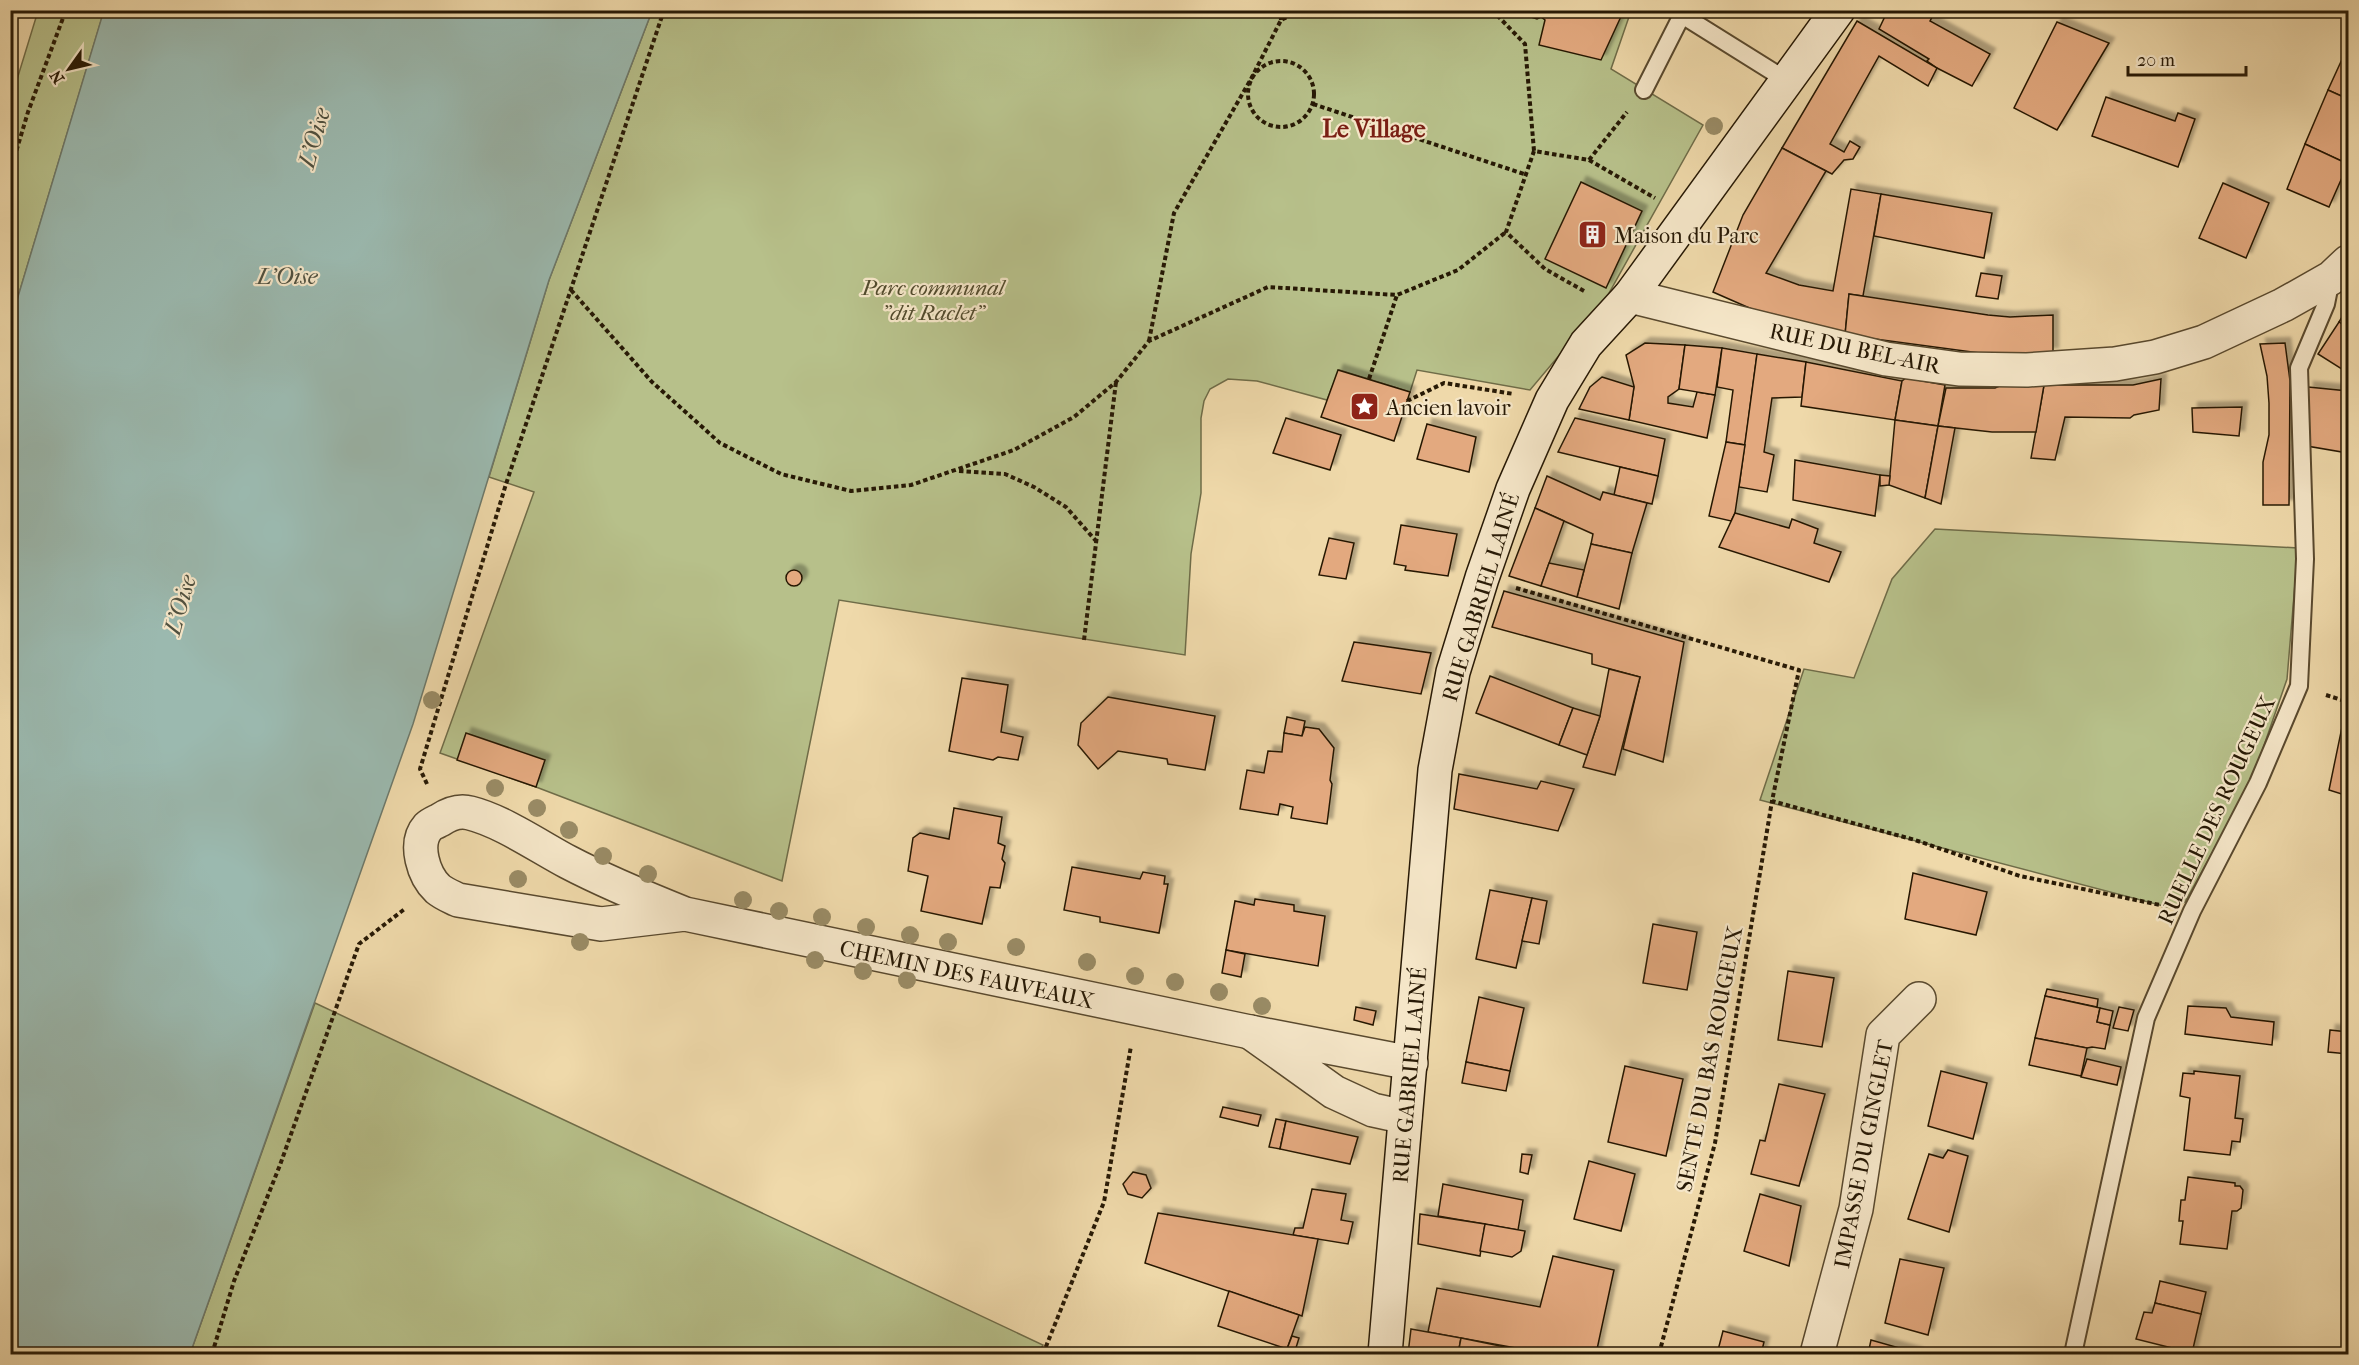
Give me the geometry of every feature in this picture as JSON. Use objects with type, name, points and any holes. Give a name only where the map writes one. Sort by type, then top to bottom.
[{"type":"street","name":"RUE GABRIEL LAINÉ","points":[[1385,1354],[1435,770],[1453,672],[1482,578],[1513,489],[1552,400],[1586,344],[1630,296],[1838,10]]},
{"type":"street","name":"RUE DU BEL-AIR","points":[[1630,296],[1886,359],[1959,369],[2027,370],[2115,364],[2155,357],[2204,342],[2283,305],[2340,270]]},
{"type":"street","name":"CHEMIN DES FAUVEAUX","points":[[442,818],[452,813],[468,812],[613,885],[685,914],[1137,1010],[1411,1063]]},
{"type":"street","points":[[435,885],[423,866],[422,837],[428,827],[442,818]]},
{"type":"street","name":"CHEMIN DES FAUVEAUX","points":[[435,885],[447,895],[458,900],[601,924],[685,914]]},
{"type":"street","name":"IMPASSE DU GINGLET","points":[[1817,1354],[1856,1209],[1883,1035],[1919,999]]},
{"type":"street","name":"CHEMIN DES FAUVEAUX","points":[[1250,1032],[1334,1092],[1373,1110],[1405,1117]]},
{"type":"lane","points":[[1644,90],[1682,15],[1786,80]]},
{"type":"lane","name":"RUELLE DES ROUGEUX","points":[[2073,1354],[2145,1018],[2192,911],[2258,783],[2299,686],[2305,559],[2299,368],[2340,270]]},
{"type":"path","points":[[10,172],[28,112],[66,10]]},
{"type":"path","points":[[442,818],[420,769],[506,484],[664,10]]},
{"type":"path","points":[[1149,341],[1174,213],[1251,79],[1281,20],[1280,10]]},
{"type":"path","points":[[1281,20],[1302,10]]},
{"type":"path","points":[[571,290],[652,382],[720,443],[781,474],[851,491],[911,485],[1014,450],[1044,434],[1074,417],[1116,382],[1149,341],[1268,287],[1396,296],[1458,270],[1506,232],[1534,151],[1525,44],[1492,10]]},
{"type":"path","points":[[1283,61],[1302,68],[1313,84],[1313,104],[1303,119],[1287,128],[1268,126],[1254,115],[1247,98],[1251,79],[1264,65],[1283,61]]},
{"type":"path","points":[[1589,160],[1644,90]]},
{"type":"path","points":[[1313,104],[1527,175]]},
{"type":"path","points":[[1534,151],[1589,160],[1661,201]]},
{"type":"path","points":[[1506,232],[1545,269],[1594,297]]},
{"type":"path","points":[[1369,380],[1396,296]]},
{"type":"path","points":[[1084,640],[1116,382]]},
{"type":"path","points":[[1407,402],[1444,383],[1521,396]]},
{"type":"path","points":[[955,471],[1005,474],[1034,487],[1066,507],[1096,541]]},
{"type":"path","name":"SENTE DU BAS ROUGEUX","points":[[1482,578],[1799,670],[1772,801],[1715,1143],[1659,1354]]},
{"type":"path","points":[[1772,801],[1915,840],[2020,876],[2192,911]]},
{"type":"path","points":[[212,1354],[234,1281],[280,1165],[359,944],[435,885]]},
{"type":"path","points":[[1043,1354],[1104,1202],[1137,1010]]},
{"type":"green space","points":[[38,11],[104,11],[11,320],[11,99]]},
{"type":"green space","name":"Parc communal \"dit Raclet\"","points":[[652,11],[1631,11],[1611,69],[1703,125],[1604,302],[1530,390],[1417,370],[1410,392],[1339,370],[1327,400],[1257,381],[1228,379],[1210,389],[1204,401],[1201,418],[1201,493],[1191,554],[1185,655],[839,600],[782,881],[536,787],[440,753],[534,492],[489,477],[549,280]]},
{"type":"green space","points":[[1935,529],[2298,548],[2287,679],[2251,783],[2185,902],[2171,908],[1760,800],[1804,669],[1854,678],[1892,579]]},
{"type":"green space","points":[[315,1003],[1043,1345],[1038,1354],[190,1354]]},
{"type":"water","name":"L’Oise","points":[[104,10],[652,11],[549,280],[413,724],[190,1354],[11,1354],[11,320]]},
{"type":"building","points":[[1517,10],[1543,10],[1560,15],[1561,10],[1624,10],[1601,60],[1539,45],[1545,20],[1541,17],[1537,19],[1528,16]]},
{"type":"building","points":[[1888,10],[1936,10],[1930,21],[1990,54],[1972,86],[1937,68],[1927,61],[1929,59],[1879,29]]},
{"type":"building","points":[[1857,21],[1937,68],[1928,86],[1879,56],[1830,144],[1844,152],[1850,141],[1860,147],[1853,159],[1844,160],[1832,174],[1782,148]]},
{"type":"building","points":[[2057,22],[2109,43],[2057,130],[2014,108]]},
{"type":"building","points":[[2344,55],[2348,57],[2348,99],[2328,90]]},
{"type":"building","points":[[2328,90],[2348,99],[2348,164],[2305,144]]},
{"type":"building","points":[[2106,97],[2175,121],[2178,113],[2195,119],[2178,167],[2092,136]]},
{"type":"building","points":[[2305,144],[2348,164],[2329,207],[2287,189]]},
{"type":"building","points":[[1782,148],[1826,171],[1766,273],[1799,285],[1833,291],[1851,189],[1881,194],[1863,296],[1849,294],[1845,335],[1754,310],[1713,292],[1743,215]]},
{"type":"building","name":"Maison du Parc","points":[[1581,182],[1642,211],[1606,288],[1545,259]]},
{"type":"building","points":[[2223,183],[2269,203],[2246,258],[2199,238]]},
{"type":"building","points":[[1881,194],[1992,213],[1984,258],[1874,236]]},
{"type":"building","points":[[1981,273],[2002,276],[1998,299],[1976,296]]},
{"type":"building","points":[[1849,294],[1988,315],[2010,317],[2053,315],[2053,353],[1987,354],[1845,335]]},
{"type":"building","points":[[2348,307],[2348,328],[2339,322]]},
{"type":"building","points":[[2339,322],[2348,328],[2348,373],[2318,354]]},
{"type":"building","points":[[1645,343],[1685,345],[1679,389],[1668,397],[1668,403],[1693,407],[1697,392],[1715,395],[1707,438],[1629,420],[1634,386],[1626,355]]},
{"type":"building","points":[[2285,343],[2290,381],[2289,505],[2263,505],[2263,462],[2269,435],[2269,403],[2267,376],[2260,344]]},
{"type":"building","points":[[1685,345],[1722,348],[1715,395],[1679,389]]},
{"type":"building","points":[[1722,348],[1757,354],[1745,445],[1726,442],[1733,390],[1717,387]]},
{"type":"building","points":[[1757,354],[1806,362],[1802,397],[1772,398],[1764,452],[1774,455],[1767,492],[1739,487]]},
{"type":"building","points":[[1806,362],[1902,381],[1895,420],[1801,406]]},
{"type":"building","points":[[1338,370],[1410,392],[1394,441],[1321,417]]},
{"type":"building","points":[[1602,377],[1634,387],[1629,420],[1579,409],[1590,387]]},
{"type":"building","points":[[1906,378],[1945,385],[1938,426],[1895,420],[1902,381]]},
{"type":"building","points":[[2161,379],[2159,410],[2134,415],[2130,418],[2065,417],[2055,460],[2031,458],[2044,385],[2133,385]]},
{"type":"building","points":[[2002,385],[2044,385],[2036,432],[1992,432],[1938,426],[1946,388],[1995,388]]},
{"type":"building","points":[[2308,387],[2348,391],[2348,453],[2307,446]]},
{"type":"building","points":[[2242,407],[2239,436],[2193,432],[2192,408]]},
{"type":"building","points":[[1286,418],[1341,435],[1330,470],[1273,453]]},
{"type":"building","points":[[1575,418],[1665,439],[1658,476],[1558,452]]},
{"type":"building","points":[[1895,420],[1938,426],[1925,498],[1889,485]]},
{"type":"building","points":[[1427,424],[1476,437],[1469,472],[1417,459]]},
{"type":"building","points":[[1938,426],[1955,428],[1941,504],[1925,498]]},
{"type":"building","points":[[1726,442],[1745,445],[1735,513],[1731,521],[1709,516]]},
{"type":"building","points":[[1795,460],[1880,475],[1875,516],[1793,500]]},
{"type":"building","points":[[1620,467],[1658,476],[1652,504],[1614,495]]},
{"type":"building","points":[[1880,475],[1890,476],[1889,485],[1880,486]]},
{"type":"building","points":[[1547,476],[1600,500],[1603,492],[1647,503],[1632,553],[1591,544],[1593,534],[1535,508]]},
{"type":"building","points":[[1535,508],[1564,521],[1541,586],[1509,576]]},
{"type":"building","points":[[1735,513],[1789,528],[1792,519],[1818,529],[1814,543],[1841,552],[1829,582],[1719,547]]},
{"type":"building","points":[[1401,525],[1457,534],[1448,576],[1405,570],[1406,566],[1394,564]]},
{"type":"building","points":[[1329,538],[1354,543],[1346,579],[1319,575]]},
{"type":"building","points":[[1591,544],[1632,553],[1619,609],[1577,597]]},
{"type":"building","points":[[1549,563],[1584,570],[1577,597],[1541,586]]},
{"type":"building","points":[[791,570],[797,570],[802,578],[800,584],[791,586],[786,581],[786,575]]},
{"type":"building","points":[[1504,591],[1684,642],[1663,762],[1623,749],[1640,677],[1592,664],[1592,654],[1492,627]]},
{"type":"building","points":[[1354,642],[1431,653],[1421,694],[1342,681]]},
{"type":"building","points":[[1609,669],[1640,677],[1615,775],[1583,767],[1600,716]]},
{"type":"building","points":[[1490,676],[1573,708],[1559,745],[1476,713]]},
{"type":"building","points":[[962,678],[1008,685],[1001,732],[1023,737],[1018,760],[998,757],[993,760],[949,751]]},
{"type":"building","points":[[1108,697],[1215,716],[1205,770],[1168,764],[1167,759],[1118,751],[1098,769],[1078,745],[1081,723]]},
{"type":"building","points":[[1573,708],[1600,716],[1587,755],[1559,745]]},
{"type":"building","points":[[1287,717],[1305,721],[1302,736],[1284,733]]},
{"type":"building","points":[[1305,727],[1319,729],[1334,748],[1327,824],[1291,818],[1293,807],[1280,804],[1278,815],[1240,809],[1247,770],[1264,773],[1268,751],[1282,752],[1284,733],[1302,736]]},
{"type":"building","points":[[2342,727],[2348,730],[2348,796],[2329,790]]},
{"type":"building","points":[[466,733],[545,760],[536,787],[457,760]]},
{"type":"building","points":[[1459,774],[1537,789],[1541,781],[1574,789],[1558,831],[1454,809]]},
{"type":"building","points":[[954,808],[1002,817],[998,843],[1005,846],[1002,859],[1005,863],[1000,888],[990,887],[982,924],[921,911],[928,876],[908,871],[913,838],[920,833],[949,839]]},
{"type":"building","points":[[1072,867],[1140,879],[1143,872],[1165,876],[1164,884],[1168,884],[1159,933],[1100,922],[1100,917],[1064,910]]},
{"type":"building","points":[[1913,873],[1987,892],[1976,935],[1905,919]]},
{"type":"building","points":[[1490,890],[1532,898],[1516,968],[1476,959]]},
{"type":"building","points":[[1532,898],[1547,901],[1539,944],[1522,941]]},
{"type":"building","points":[[1255,899],[1294,905],[1294,911],[1325,916],[1318,966],[1226,950],[1235,901],[1254,905]]},
{"type":"building","points":[[1653,924],[1697,932],[1687,990],[1643,983]]},
{"type":"building","points":[[1226,950],[1245,954],[1241,977],[1222,973]]},
{"type":"building","points":[[1788,971],[1834,978],[1822,1047],[1778,1040]]},
{"type":"building","points":[[2047,989],[2098,999],[2097,1007],[2045,996]]},
{"type":"building","points":[[2045,996],[2100,1008],[2097,1022],[2110,1025],[2105,1049],[2087,1048],[2035,1038]]},
{"type":"building","points":[[1479,997],[1524,1008],[1510,1071],[1466,1062]]},
{"type":"building","points":[[2188,1006],[2226,1008],[2231,1017],[2274,1022],[2272,1045],[2185,1034]]},
{"type":"building","points":[[1356,1007],[1376,1011],[1373,1025],[1354,1020]]},
{"type":"building","points":[[2119,1007],[2134,1010],[2128,1031],[2113,1028]]},
{"type":"building","points":[[2100,1008],[2113,1011],[2110,1025],[2097,1022]]},
{"type":"building","points":[[2330,1030],[2348,1032],[2348,1054],[2328,1052]]},
{"type":"building","points":[[2035,1038],[2087,1048],[2081,1076],[2029,1065]]},
{"type":"building","points":[[2087,1059],[2121,1067],[2117,1085],[2081,1077]]},
{"type":"building","points":[[1466,1062],[1510,1071],[1506,1091],[1462,1083]]},
{"type":"building","points":[[1625,1066],[1683,1079],[1666,1156],[1608,1142]]},
{"type":"building","points":[[1941,1071],[1987,1083],[1973,1139],[1928,1126]]},
{"type":"building","points":[[2194,1071],[2240,1076],[2235,1118],[2243,1119],[2240,1142],[2232,1141],[2230,1155],[2184,1150],[2190,1098],[2180,1096],[2183,1073],[2194,1074]]},
{"type":"building","points":[[1779,1084],[1825,1094],[1799,1186],[1751,1174],[1760,1140],[1765,1141]]},
{"type":"building","points":[[1223,1107],[1261,1115],[1258,1126],[1220,1117]]},
{"type":"building","points":[[1276,1119],[1286,1121],[1280,1149],[1269,1147]]},
{"type":"building","points":[[1286,1121],[1358,1137],[1350,1164],[1280,1149]]},
{"type":"building","points":[[1948,1150],[1968,1156],[1949,1232],[1908,1219],[1929,1154],[1943,1158]]},
{"type":"building","points":[[1522,1154],[1532,1155],[1528,1174],[1520,1172]]},
{"type":"building","points":[[1589,1161],[1635,1174],[1621,1231],[1574,1219]]},
{"type":"building","points":[[1133,1172],[1146,1175],[1151,1188],[1142,1198],[1128,1194],[1123,1184]]},
{"type":"building","points":[[2188,1177],[2235,1183],[2235,1186],[2240,1186],[2243,1190],[2241,1208],[2232,1211],[2227,1249],[2180,1244],[2183,1221],[2179,1221],[2181,1200],[2185,1200]]},
{"type":"building","points":[[1443,1184],[1523,1200],[1518,1230],[1438,1216]]},
{"type":"building","points":[[1312,1189],[1346,1194],[1341,1220],[1353,1222],[1348,1244],[1293,1235],[1295,1228],[1303,1228]]},
{"type":"building","points":[[1760,1194],[1801,1206],[1789,1266],[1744,1251]]},
{"type":"building","points":[[1158,1213],[1318,1239],[1302,1316],[1145,1263]]},
{"type":"building","points":[[1420,1214],[1485,1224],[1480,1256],[1418,1244]]},
{"type":"building","points":[[1485,1224],[1525,1231],[1521,1251],[1512,1257],[1480,1251]]},
{"type":"building","points":[[1553,1256],[1614,1270],[1596,1354],[1549,1354],[1428,1332],[1437,1288],[1540,1307]]},
{"type":"building","points":[[1900,1259],[1944,1268],[1928,1335],[1885,1323]]},
{"type":"building","points":[[2160,1281],[2206,1292],[2201,1314],[2155,1303]]},
{"type":"building","points":[[1229,1291],[1299,1315],[1287,1349],[1218,1326]]},
{"type":"building","points":[[2155,1303],[2201,1314],[2192,1353],[2136,1339],[2144,1312],[2152,1313]]},
{"type":"building","points":[[1411,1329],[1461,1338],[1458,1354],[1408,1354]]},
{"type":"building","points":[[1723,1331],[1764,1342],[1761,1354],[1717,1354]]},
{"type":"building","points":[[1292,1336],[1299,1338],[1295,1351],[1287,1349]]},
{"type":"building","points":[[1461,1338],[1510,1348],[1508,1354],[1458,1354]]},
{"type":"building","points":[[1871,1340],[1917,1353],[1917,1354],[1868,1354]]},
{"type":"building","points":[[1514,1348],[1549,1354],[1513,1354]]},
{"type":"place","name":"Maison du Parc","points":[[1593,235]]},
{"type":"place","name":"Ancien lavoir","points":[[1365,407]]},
{"type":"district","name":"Le Village","points":[[1374,129]]},
{"type":"water label","name":"L'Oise","points":[[314,138]]},
{"type":"water label","name":"L'Oise","points":[[180,605]]}]
